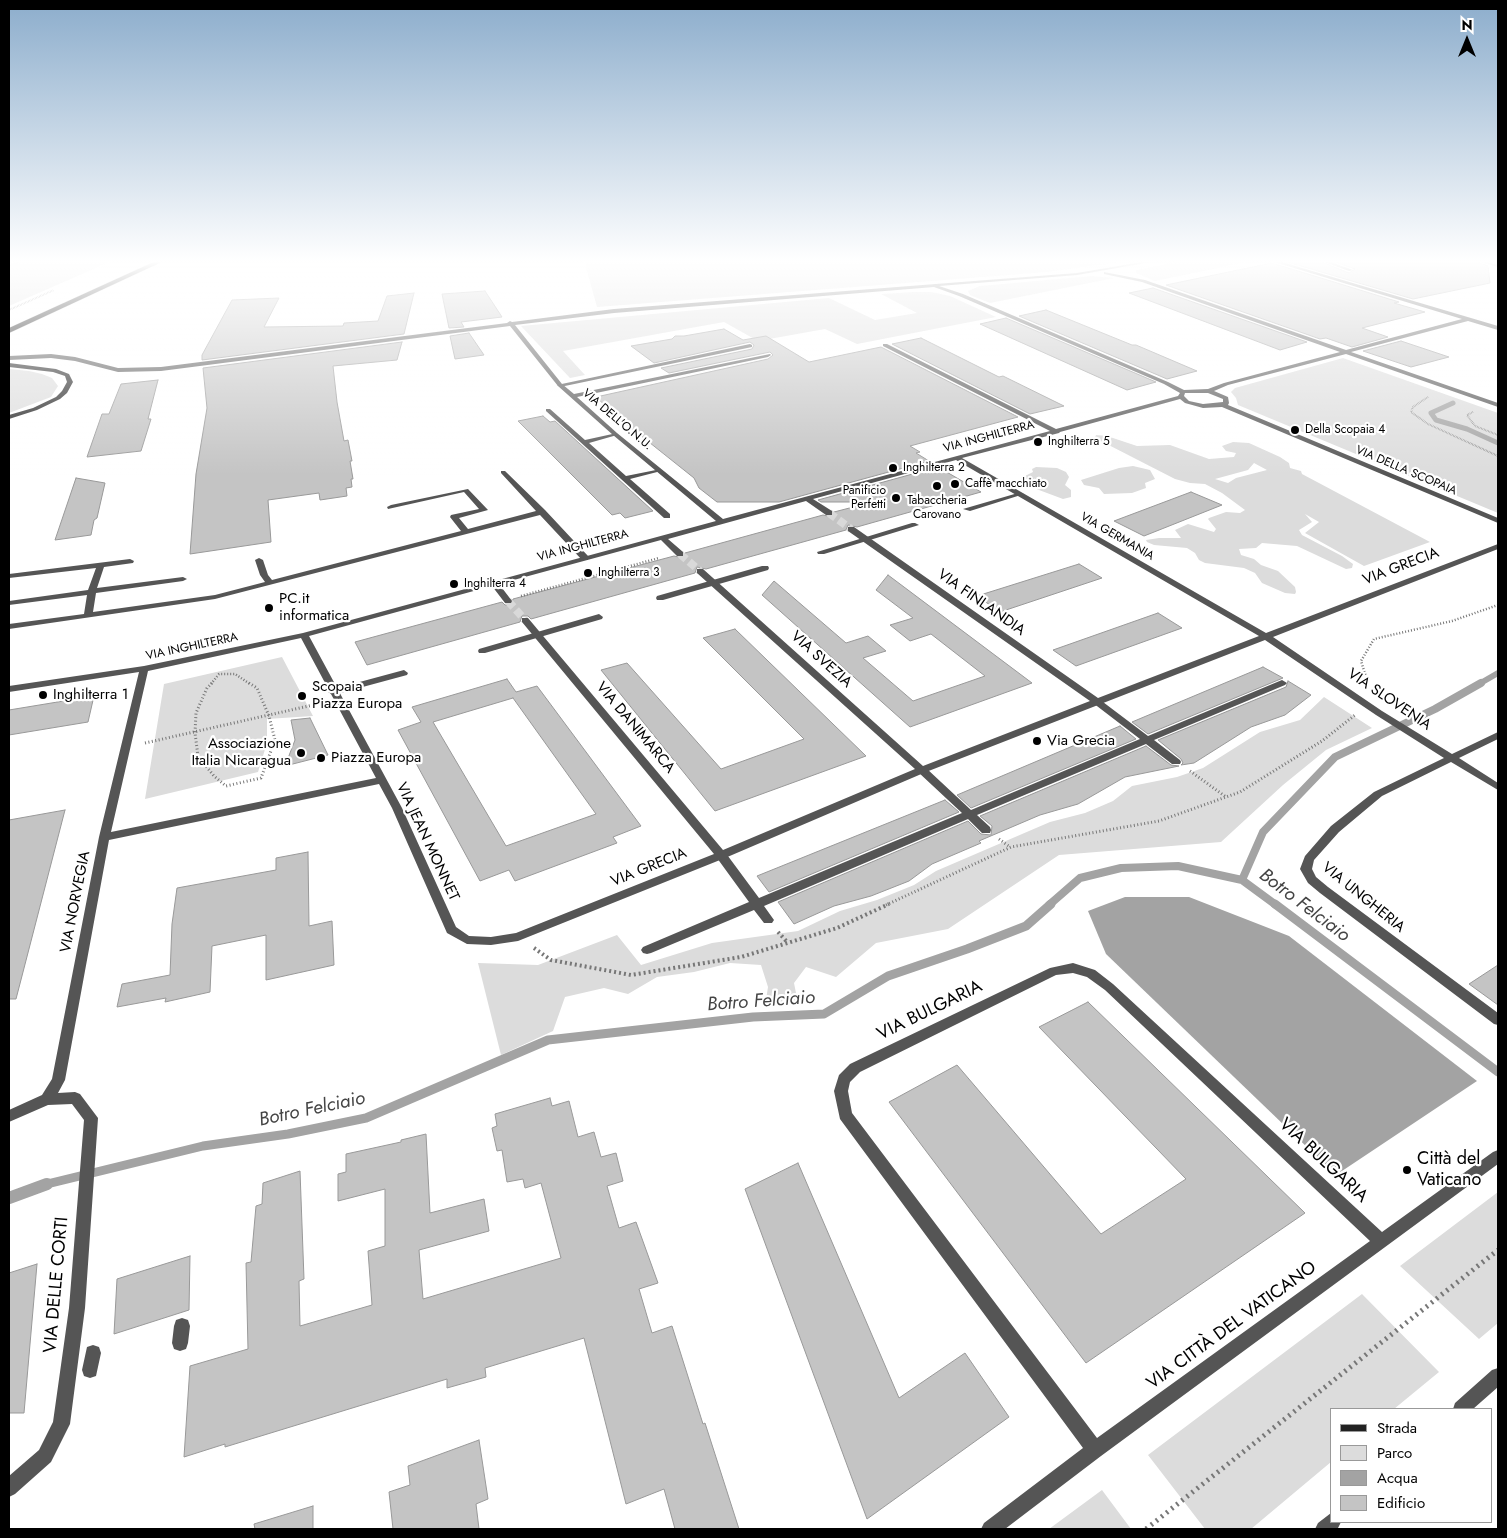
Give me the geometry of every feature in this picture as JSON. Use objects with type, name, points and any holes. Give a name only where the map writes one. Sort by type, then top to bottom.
[{"type":"main road","points":[[9,365],[45,368],[62,373],[70,379],[69,386],[65,392],[46,404],[9,417]]},
{"type":"street","points":[[9,358],[41,355],[62,356],[101,367],[139,370],[447,332]]},
{"type":"street","name":"VIA DELL'O.N.U.","points":[[516,332],[560,385],[615,434],[721,521]]},
{"type":"street","points":[[1047,332],[1159,380],[1194,390],[1209,391],[1226,398],[1226,403],[1214,407]]},
{"type":"street","points":[[1289,332],[1498,405]]},
{"type":"street","points":[[1209,391],[1231,383],[1421,332]]},
{"type":"street","points":[[885,345],[1057,432]]},
{"type":"street","points":[[560,385],[750,346]]},
{"type":"street","points":[[572,396],[768,355]]},
{"type":"street","points":[[1159,380],[1193,404],[1214,407],[1250,418]]},
{"type":"street","points":[[1219,394],[1231,383]]},
{"type":"street","name":"VIA INGHILTERRA","points":[[9,689],[144,670],[304,635],[1159,404],[1194,390]]},
{"type":"street","name":"VIA INGHILTERRA","points":[[1159,404],[1193,404]]},
{"type":"street","name":"VIA DELLA SCOPAIA","points":[[1223,405],[1498,521]]},
{"type":"street","points":[[548,410],[667,516]]},
{"type":"street","points":[[584,442],[615,434]]},
{"type":"street","name":"VIA GERMANIA","points":[[957,458],[1265,636]]},
{"type":"street","points":[[625,478],[659,470]]},
{"type":"street","points":[[503,472],[585,558]]},
{"type":"street","points":[[391,507],[466,490],[484,510],[454,517],[466,532]]},
{"type":"street","points":[[967,509],[1020,494]]},
{"type":"street","points":[[807,498],[829,514]]},
{"type":"street","points":[[9,626],[215,597],[542,512]]},
{"type":"street","points":[[821,552],[915,525]]},
{"type":"street","name":"VIA FINLANDIA","points":[[851,529],[1096,701],[1176,762]]},
{"type":"street","points":[[662,537],[680,554]]},
{"type":"street","name":"VIA GRECIA","points":[[451,930],[467,940],[491,941],[518,937],[721,855],[922,770],[1498,546]]},
{"type":"street","points":[[259,560],[264,575],[270,583]]},
{"type":"street","points":[[9,576],[130,561]]},
{"type":"street","points":[[88,615],[92,591],[101,565]]},
{"type":"street","points":[[660,598],[765,568]]},
{"type":"street","name":"VIA SVEZIA","points":[[700,571],[922,770],[986,830]]},
{"type":"street","points":[[9,602],[183,579]]},
{"type":"street","points":[[494,583],[508,601]]},
{"type":"street","points":[[482,651],[599,617]]},
{"type":"street","name":"VIA DANIMARCA","points":[[525,620],[721,855],[768,920]]},
{"type":"street","name":"VIA JEAN MONNET","points":[[304,635],[335,696],[397,808],[451,930]]},
{"type":"street","name":"VIA SLOVENIA","points":[[1265,636],[1379,713],[1498,787]]},
{"type":"street","name":"VIA NORVEGIA","points":[[47,1099],[58,1080],[104,837],[144,670]]},
{"type":"street","points":[[335,696],[404,672]]},
{"type":"street","points":[[648,950],[1282,683]]},
{"type":"street","name":"VIA UNGHERIA","points":[[1498,735],[1378,794],[1335,828],[1309,859],[1306,869],[1312,880],[1324,890],[1498,1020]]},
{"type":"street","points":[[104,837],[381,780]]},
{"type":"street","name":"VIA BULGARIA","points":[[1094,1450],[845,1115],[841,1091],[844,1079],[855,1068],[1054,971],[1073,968],[1092,974],[1116,994],[1382,1242]]},
{"type":"street","name":"VIA DELLE CORTI","points":[[9,1488],[46,1456],[61,1424],[77,1308],[91,1118],[75,1098],[47,1099]]},
{"type":"street","points":[[9,1116],[47,1099]]},
{"type":"street","name":"VIA CITTÀ DEL VATICANO","points":[[990,1529],[1094,1450],[1498,1156]]},
{"type":"street","points":[[180,1343],[182,1326]]},
{"type":"street","points":[[90,1370],[93,1353]]},
{"type":"street","points":[[1462,1408],[1498,1376]]},
{"type":"path","points":[[1432,394],[1413,407],[1411,412],[1428,424],[1498,456]]},
{"type":"path","points":[[1476,410],[1467,415],[1475,426],[1498,434]]},
{"type":"path","points":[[529,593],[661,558]]},
{"type":"path","points":[[1362,683],[1368,680],[1361,661],[1374,638],[1452,621],[1498,605]]},
{"type":"path","points":[[219,674],[235,674],[257,688],[269,716],[275,740],[260,778],[226,786],[214,776],[198,756],[195,733],[196,713],[207,688],[219,674]]},
{"type":"path","points":[[126,747],[269,716],[335,696]]},
{"type":"path","points":[[551,960],[631,975],[741,957],[837,928],[1011,847],[1159,821],[1240,792],[1322,741],[1355,714]]},
{"type":"path","points":[[1176,762],[1226,797]]},
{"type":"path","points":[[1146,1529],[1498,1250]]},
{"type":"green space","points":[[526,332],[670,332],[563,351],[585,375],[570,378]]},
{"type":"green space","points":[[741,332],[810,332],[758,341]]},
{"type":"green space","points":[[831,332],[920,332],[857,344]]},
{"type":"green space","points":[[1343,358],[1498,413],[1498,513],[1238,405],[1236,398],[1231,392],[1235,388]]},
{"type":"green space","points":[[9,369],[42,374],[52,378],[58,386],[51,397],[9,413]]},
{"type":"green space","points":[[1096,435],[1107,436],[1137,446],[1170,445],[1209,459],[1234,457],[1236,453],[1226,451],[1222,446],[1233,442],[1249,443],[1280,457],[1289,463],[1290,468],[1301,471],[1302,474],[1430,542],[1364,566],[1305,533],[1319,522],[1305,514],[1312,522],[1299,530],[1302,535],[1342,556],[1353,564],[1352,568],[1346,569],[1297,546],[1262,543],[1256,548],[1239,549],[1241,555],[1278,571],[1295,587],[1295,594],[1285,593],[1262,583],[1255,573],[1244,568],[1205,563],[1199,560],[1195,553],[1187,548],[1154,545],[1147,542],[1146,540],[1159,538],[1181,538],[1175,530],[1188,524],[1214,532],[1216,529],[1209,518],[1226,512],[1240,513],[1245,510],[1222,493],[1205,484],[1175,479],[1095,438]],"holes":[[[1254,463],[1267,470],[1236,478],[1228,483],[1215,479],[1248,470]]]},
{"type":"green space","points":[[1133,466],[1150,470],[1155,479],[1145,483],[1146,488],[1132,493],[1104,494],[1099,488],[1084,485],[1081,480],[1119,468]]},
{"type":"green space","points":[[1036,467],[1057,468],[1066,472],[1069,477],[1065,485],[1071,490],[1071,497],[1063,499],[1031,487],[1025,482],[1023,477],[1033,472],[1032,469]]},
{"type":"green space","points":[[282,657],[313,716],[267,719],[267,743],[258,772],[145,799],[164,684]]},
{"type":"green space","points":[[1324,697],[1372,728],[1326,750],[1283,785],[1221,842],[1059,855],[948,929],[876,943],[836,977],[806,967],[794,983],[798,1003],[765,1006],[768,987],[761,965],[730,963],[694,972],[657,977],[628,994],[604,988],[565,997],[553,1031],[501,1055],[478,963],[538,965],[617,935],[641,965],[712,943],[798,931],[840,911],[877,900],[914,885],[936,871],[1050,822],[1085,813],[1113,801],[1132,786],[1177,777],[1203,768],[1260,732],[1300,720]]},
{"type":"green space","points":[[1498,1192],[1498,1323],[1479,1339],[1400,1266]]},
{"type":"green space","points":[[1362,1294],[1439,1372],[1395,1408],[1330,1408],[1330,1463],[1251,1529],[1205,1529],[1148,1455]]},
{"type":"green space","points":[[1102,1490],[1131,1529],[1049,1529]]},
{"type":"water","points":[[1125,897],[1189,897],[1289,936],[1477,1081],[1336,1175],[1106,954],[1088,911]]},
{"type":"building","points":[[215,332],[405,332],[404,334],[202,360],[202,355]]},
{"type":"building","points":[[708,332],[729,332],[743,340],[766,336],[809,362],[881,347],[1018,417],[910,446],[920,452],[916,453],[929,461],[779,502],[717,502],[699,488],[694,478],[620,419],[596,397],[768,359],[773,355],[770,352],[669,373],[661,368],[752,349],[754,345],[750,342],[654,363],[631,346],[672,339],[675,336]]},
{"type":"building","points":[[997,332],[1038,332],[1156,382],[1127,390]]},
{"type":"building","points":[[1056,332],[1100,332],[1197,371],[1167,379]]},
{"type":"building","points":[[1232,332],[1278,332],[1307,342],[1280,350]]},
{"type":"building","points":[[1299,332],[1373,332],[1388,337],[1352,347],[1326,338],[1320,339]]},
{"type":"building","points":[[469,333],[484,355],[455,359],[450,336]]},
{"type":"building","points":[[921,338],[999,377],[1003,376],[1064,406],[1030,414],[892,344]]},
{"type":"building","points":[[1401,341],[1449,357],[1411,367],[1363,351]]},
{"type":"building","points":[[402,342],[397,360],[333,366],[344,441],[348,440],[352,461],[350,461],[353,479],[351,479],[352,487],[346,488],[347,496],[320,500],[319,493],[268,500],[271,542],[190,554],[196,474],[207,408],[203,368]]},
{"type":"building","points":[[158,380],[148,419],[151,419],[141,451],[87,457],[102,414],[109,414],[121,384]]},
{"type":"building","points":[[543,416],[550,422],[555,421],[653,511],[625,518],[620,513],[612,515],[518,421]]},
{"type":"building","points":[[938,467],[981,492],[857,527],[848,525],[846,530],[706,569],[697,567],[695,573],[531,619],[528,616],[522,616],[520,622],[367,665],[355,642],[502,602],[505,605],[511,605],[513,599],[674,556],[683,558],[685,553],[823,515],[832,517],[834,512],[861,505],[860,502],[821,502],[818,500]]},
{"type":"building","points":[[76,478],[105,483],[97,518],[94,520],[91,535],[55,540]]},
{"type":"building","points":[[1191,492],[1222,505],[1144,536],[1114,521]]},
{"type":"building","points":[[1079,564],[1102,578],[1000,612],[977,596]]},
{"type":"building","points":[[888,575],[1032,683],[910,727],[762,595],[774,581],[846,643],[868,636],[886,651],[863,658],[913,701],[985,676],[931,634],[910,641],[890,625],[913,618],[876,590]]},
{"type":"building","points":[[1158,613],[1182,628],[1076,666],[1053,650]]},
{"type":"building","points":[[735,629],[866,756],[715,811],[601,670],[627,663],[721,769],[804,739],[703,638]]},
{"type":"building","points":[[1263,667],[1283,678],[1148,734],[1132,722]]},
{"type":"building","points":[[507,679],[516,692],[537,686],[641,826],[613,837],[617,843],[515,881],[509,870],[480,881],[398,730],[421,722],[412,707]],"holes":[[[513,698],[596,814],[506,846],[433,722]]]},
{"type":"building","points":[[1288,681],[1311,695],[1285,715],[1251,727],[1194,763],[1181,765],[1183,763],[1181,759],[1158,740],[1286,687]]},
{"type":"building","points":[[94,696],[88,722],[9,735],[9,710]]},
{"type":"building","points":[[310,718],[328,755],[285,766],[295,740],[291,720]]},
{"type":"building","points":[[1120,726],[1136,739],[971,808],[957,795]]},
{"type":"building","points":[[1146,746],[1171,765],[1179,766],[1125,777],[1078,804],[1040,815],[979,841],[981,843],[932,864],[909,881],[871,896],[834,906],[794,924],[778,902],[968,821],[981,834],[991,835],[992,826],[980,816]]},
{"type":"building","points":[[945,800],[959,812],[769,892],[757,876]]},
{"type":"building","points":[[65,810],[16,999],[9,999],[9,820]]},
{"type":"building","points":[[308,852],[309,926],[332,921],[334,965],[266,980],[266,935],[212,946],[210,992],[165,1002],[166,998],[117,1007],[122,984],[170,975],[172,924],[177,888],[276,870],[276,858]]},
{"type":"building","points":[[1498,965],[1498,1005],[1469,984]]},
{"type":"building","points":[[1088,1002],[1305,1213],[1086,1363],[889,1102],[957,1065],[1101,1234],[1186,1179],[1039,1027]]},
{"type":"building","points":[[550,1098],[552,1106],[569,1101],[578,1137],[594,1132],[601,1157],[616,1153],[623,1181],[607,1186],[619,1228],[636,1222],[658,1283],[639,1289],[652,1333],[672,1326],[739,1529],[675,1529],[664,1489],[626,1504],[584,1338],[485,1368],[486,1377],[447,1388],[447,1379],[225,1447],[225,1444],[184,1457],[190,1366],[248,1349],[246,1263],[251,1262],[256,1206],[262,1204],[263,1183],[300,1171],[304,1279],[299,1281],[300,1326],[372,1305],[368,1251],[385,1246],[385,1189],[338,1201],[338,1174],[346,1172],[346,1154],[401,1142],[401,1140],[426,1134],[430,1213],[484,1199],[489,1231],[419,1250],[423,1299],[561,1258],[541,1183],[525,1188],[523,1179],[507,1182],[502,1150],[497,1151],[492,1128],[497,1126],[495,1114]]},
{"type":"building","points":[[798,1163],[899,1398],[965,1353],[1009,1417],[867,1519],[745,1189]]},
{"type":"building","points":[[190,1256],[189,1310],[114,1334],[117,1279]]},
{"type":"building","points":[[37,1264],[24,1413],[9,1413],[9,1273]]},
{"type":"building","points":[[479,1440],[488,1499],[476,1504],[479,1529],[393,1529],[389,1492],[410,1485],[408,1466]]},
{"type":"building","points":[[313,1506],[313,1529],[255,1529],[254,1524]]},
{"type":"waterway","points":[[1453,403],[1431,413],[1436,420],[1467,429],[1498,443]]},
{"type":"waterway","points":[[1479,684],[1498,673]]},
{"type":"waterway","points":[[1242,880],[1263,832],[1335,757],[1435,709],[1481,683]]},
{"type":"waterway","name":"Botro Felciaio","points":[[1049,905],[1080,878],[1121,868],[1178,866],[1242,880]]},
{"type":"waterway","name":"Botro Felciaio","points":[[1242,880],[1276,905]]},
{"type":"waterway","name":"Botro Felciaio","points":[[47,1184],[203,1146],[288,1134],[366,1118],[548,1040],[753,1017],[824,1014],[888,976],[967,949],[1026,926],[1051,904]]},
{"type":"waterway","name":"Botro Felciaio","points":[[1275,904],[1498,1072]]},
{"type":"waterway","name":"Botro Felciaio","points":[[9,1198],[47,1184]]},
{"type":"tunnel","points":[[829,513],[851,529]]},
{"type":"tunnel","points":[[680,554],[700,571]]},
{"type":"tunnel","points":[[508,601],[525,620]]},
{"type":"place","name":"Della Scopaia 4","points":[[1295,430]]},
{"type":"place","name":"Inghilterra 5","points":[[1038,442]]},
{"type":"place","name":"Inghilterra 2","points":[[893,468]]},
{"type":"place","name":"Caffè macchiato","points":[[955,484]]},
{"type":"place","name":"Tabaccheria Carovano","points":[[937,486]]},
{"type":"place","name":"Panificio Perfetti","points":[[896,498]]},
{"type":"place","name":"Inghilterra 3","points":[[588,573]]},
{"type":"place","name":"Inghilterra 4","points":[[454,584]]},
{"type":"place","name":"PC.it informatica","points":[[269,608]]},
{"type":"place","name":"Inghilterra 1","points":[[43,695]]},
{"type":"place","name":"Scopaia Piazza Europa","points":[[302,696]]},
{"type":"place","name":"Via Grecia","points":[[1037,741]]},
{"type":"place","name":"Associazione Italia Nicaragua","points":[[301,753]]},
{"type":"place","name":"Piazza Europa","points":[[321,758]]},
{"type":"place","name":"Città del Vaticano","points":[[1407,1170]]}]
